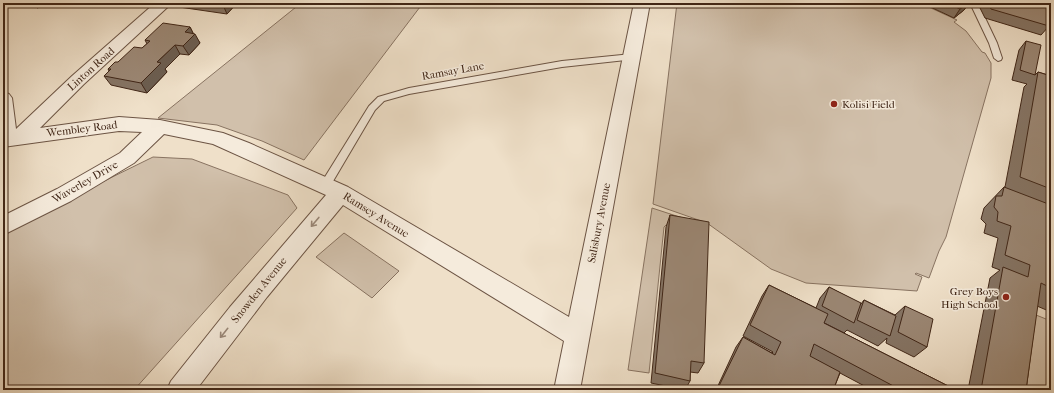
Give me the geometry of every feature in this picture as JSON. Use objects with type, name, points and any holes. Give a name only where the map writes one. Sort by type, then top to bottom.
[{"type":"street","name":"Linton Road","points":[[10,139],[164,3]]},
{"type":"street","name":"Salisbury Avenue","points":[[566,390],[642,3]]},
{"type":"street","points":[[3,98],[10,139]]},
{"type":"street","name":"Wembley Road","points":[[10,139],[118,124],[160,127]]},
{"type":"street","name":"Ramsey Avenue","points":[[160,127],[216,138],[333,189],[577,335]]},
{"type":"street","name":"Waverley Drive","points":[[3,226],[64,195],[127,158],[160,127]]},
{"type":"street","name":"Snowden Avenue","points":[[180,390],[267,280],[333,189]]},
{"type":"lane","points":[[974,3],[993,43],[998,58]]},
{"type":"lane","name":"Ramsay Lane","points":[[333,189],[372,108],[381,99],[409,91],[532,69],[632,57]]},
{"type":"shaded area","points":[[301,3],[423,3],[304,160],[262,141],[217,125],[158,118]]},
{"type":"shaded area","points":[[677,3],[920,3],[957,20],[954,22],[966,31],[982,52],[985,53],[991,63],[991,78],[946,237],[929,278],[916,273],[915,274],[922,277],[917,291],[806,283],[771,269],[707,223],[653,204]]},
{"type":"shaded area","points":[[153,157],[192,159],[288,195],[297,208],[134,390],[3,390],[3,235],[94,186]]},
{"type":"shaded area","points":[[652,208],[701,224],[707,233],[666,225],[664,227],[649,373],[628,370]]},
{"type":"shaded area","points":[[344,233],[399,271],[372,298],[316,257]]},
{"type":"shaded area","points":[[1036,315],[1051,321],[1051,390],[1026,390]]},
{"type":"building","points":[[210,3],[224,3],[223,5]]},
{"type":"building","points":[[947,3],[968,3],[960,9]]},
{"type":"building","points":[[988,3],[1051,3],[1049,26],[991,9]]},
{"type":"building","points":[[163,23],[190,27],[185,32],[195,34],[183,46],[175,45],[157,62],[161,63],[141,83],[104,76],[115,62],[118,62],[134,47],[142,48],[150,41],[145,40]]},
{"type":"building","points":[[1026,41],[1041,45],[1035,75],[1020,70]]},
{"type":"building","points":[[1038,72],[1051,76],[1051,189],[1020,177]]},
{"type":"building","name":"Grey Boys High School","points":[[1004,187],[1051,205],[1051,236],[1048,253],[1051,255],[1051,288],[1041,283],[1026,390],[981,390],[1003,267],[1028,277],[1030,265],[1005,255],[1011,226],[997,221],[998,212],[994,207],[996,196],[1002,196]]},
{"type":"building","points":[[670,215],[709,222],[704,363],[691,361],[690,381],[655,373]]},
{"type":"building","points":[[769,285],[828,314],[824,323],[956,390],[901,390],[814,344],[810,356],[840,372],[834,388],[837,390],[717,390],[743,337],[775,355],[781,342],[750,325]]},
{"type":"building","points":[[829,287],[861,303],[854,323],[822,306]]},
{"type":"building","points":[[864,300],[896,316],[890,336],[857,320]]},
{"type":"building","points":[[905,306],[933,319],[927,347],[898,332]]},
{"type":"place","name":"Kolisi Field","points":[[834,104]]},
{"type":"place","name":"Grey Boys High School","points":[[1006,297]]}]
